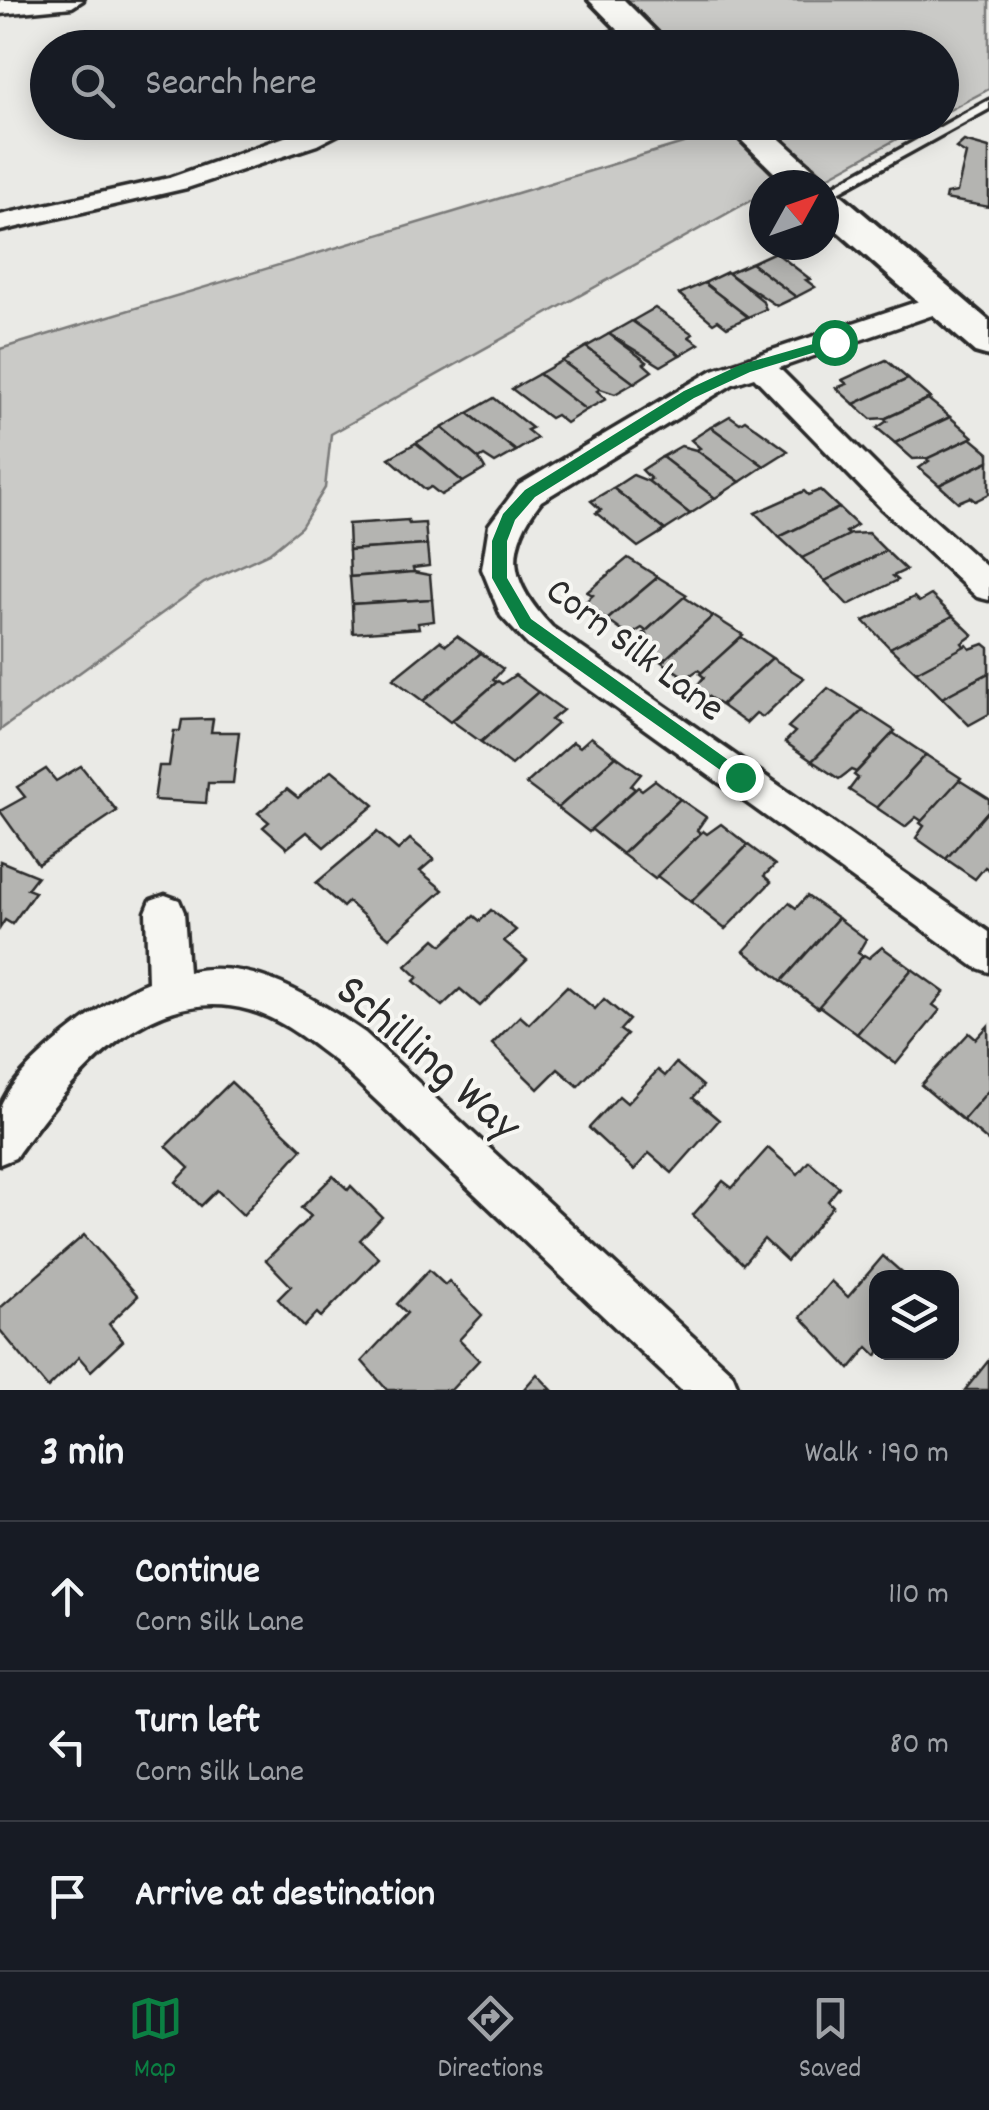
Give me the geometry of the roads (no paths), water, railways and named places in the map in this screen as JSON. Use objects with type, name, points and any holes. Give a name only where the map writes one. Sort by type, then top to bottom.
[{"type":"street","points":[[0,7],[72,0]]},
{"type":"street","points":[[605,0],[637,30]]},
{"type":"street","points":[[0,224],[178,184],[308,140]]},
{"type":"street","points":[[760,140],[793,170]]},
{"type":"street","points":[[839,211],[989,343]]},
{"type":"street","name":"Corn Silk Lane","points":[[942,302],[849,337],[758,364],[689,394],[530,494],[502,533],[497,559],[502,588],[519,616],[540,636],[989,954]]},
{"type":"street","points":[[758,364],[893,500],[989,588]]},
{"type":"street","points":[[165,912],[170,994]]},
{"type":"street","name":"Schilling Way","points":[[0,1143],[49,1074],[84,1038],[118,1016],[170,994],[211,988],[250,991],[294,1004],[350,1047],[715,1390]]},
{"type":"lane","points":[[959,121],[989,104]]},
{"type":"lane","points":[[839,189],[926,140]]}]
